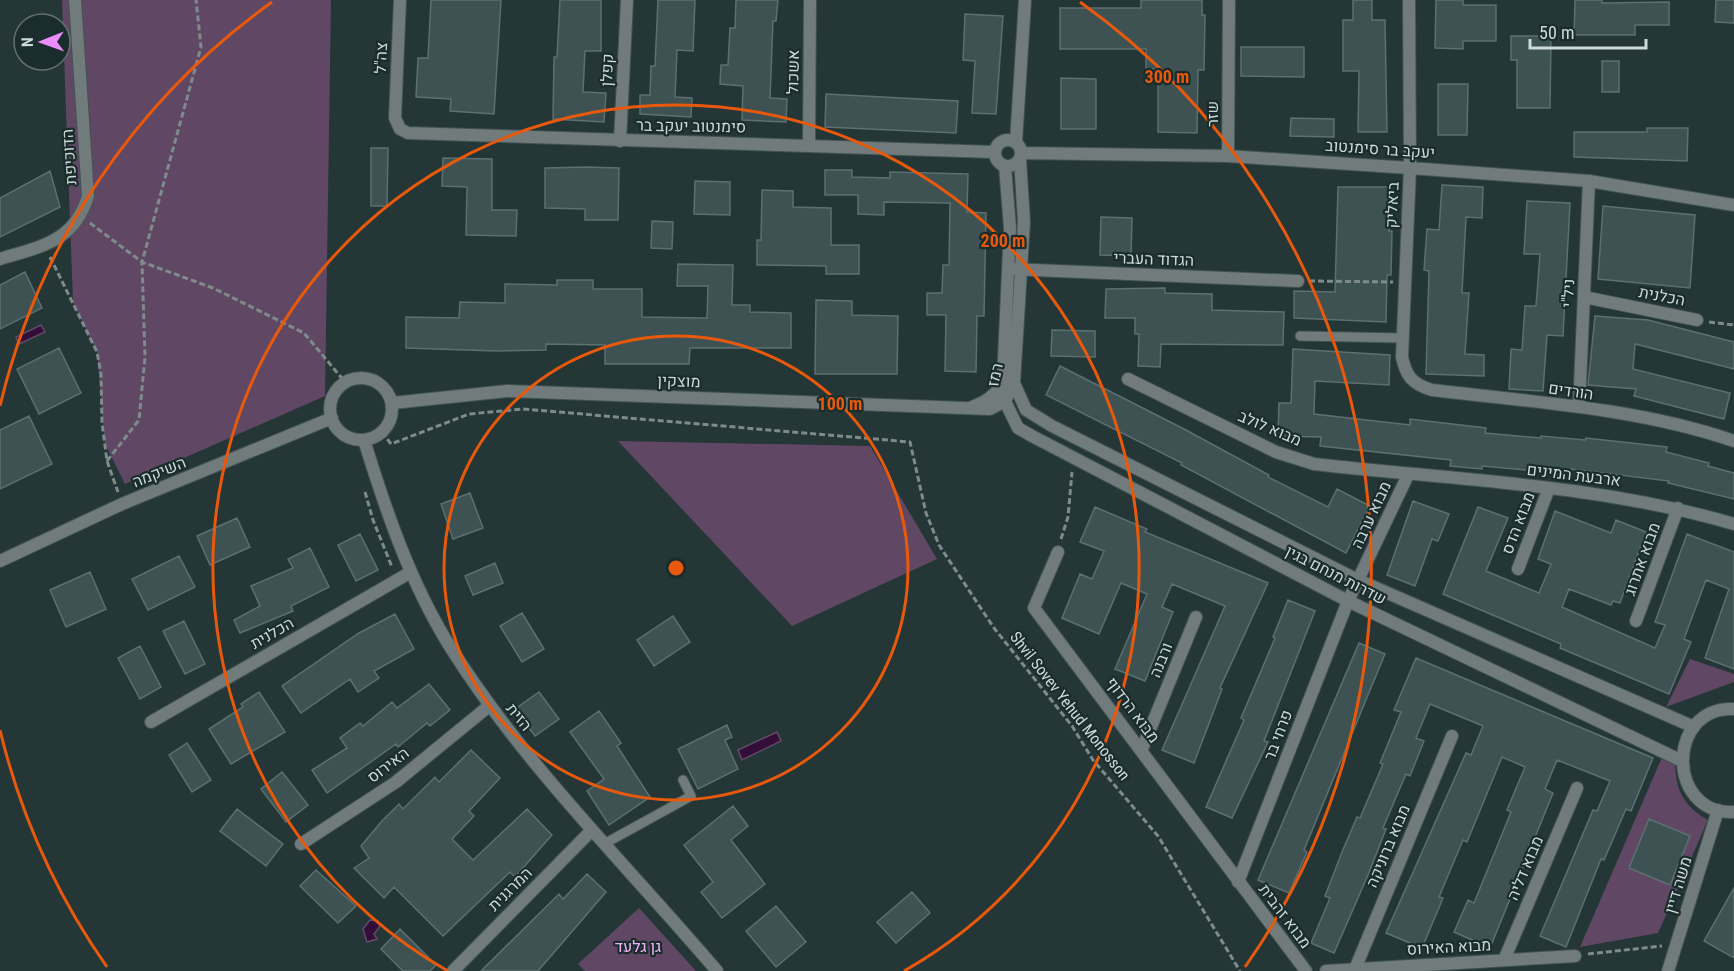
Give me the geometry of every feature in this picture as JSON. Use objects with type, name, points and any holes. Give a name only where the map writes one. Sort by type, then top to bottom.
[{"type":"street","name":"הדוכיפת","points":[[75,0],[88,196],[82,217]]},
{"type":"street","name":"צה\"ל","points":[[395,118],[400,0]]},
{"type":"street","name":"קפלן","points":[[620,141],[627,0]]},
{"type":"street","name":"אשכול","points":[[809,145],[810,0]]},
{"type":"street","name":"רמז","points":[[966,410],[1002,395],[1014,382],[1024,222],[1019,151],[1025,0]]},
{"type":"street","name":"שזר","points":[[1228,156],[1229,0]]},
{"type":"street","name":"ביאליק","points":[[1406,375],[1402,357],[1402,338],[1410,168],[1409,0]]},
{"type":"street","name":"סימנטוב יעקב בר","points":[[395,118],[400,129],[408,133],[994,152]]},
{"type":"street","points":[[1008,140],[1019,151],[1013,165],[1005,166],[998,163],[994,152],[1000,142],[1008,140]]},
{"type":"street","name":"יעקב בר סימנטוב","points":[[1019,151],[1228,156],[1589,181],[1734,205]]},
{"type":"street","name":"רמז","points":[[1002,395],[1010,228],[1005,166]]},
{"type":"street","name":"ניל\"י","points":[[1579,408],[1589,181]]},
{"type":"street","points":[[0,259],[44,244],[68,232],[82,217]]},
{"type":"street","name":"הגדוד העברי","points":[[1008,269],[1298,281]]},
{"type":"street","name":"הכלנית","points":[[1584,297],[1697,320]]},
{"type":"street","name":"הורדים","points":[[1406,375],[1418,386],[1432,390],[1579,408],[1704,431],[1734,441]]},
{"type":"street","points":[[353,379],[371,380],[381,385],[392,403],[392,414],[387,427],[382,432],[364,440],[350,438],[340,432],[330,410],[334,395],[345,382],[353,379]]},
{"type":"street","name":"מבוא לולב","points":[[1128,379],[1276,452],[1314,464],[1408,475]]},
{"type":"street","name":"שדרות מנחם בגין","points":[[1014,382],[1026,410],[1035,416],[1358,580],[1694,727]]},
{"type":"street","name":"מוצקין","points":[[392,403],[507,391],[966,410]]},
{"type":"street","name":"שדרות מנחם בגין","points":[[1002,395],[1018,428],[1077,460],[1348,601],[1682,762]]},
{"type":"street","name":"השיקמה","points":[[0,561],[122,504],[332,418]]},
{"type":"street","name":"הזית","points":[[364,440],[385,509],[411,572],[448,643],[489,706],[591,831],[652,895],[717,971]]},
{"type":"street","name":"ארבעת המינים","points":[[1408,475],[1613,495],[1678,507],[1734,524]]},
{"type":"street","name":"מבוא ערבה","points":[[1348,601],[1408,475]]},
{"type":"street","name":"מבוא הדס","points":[[1518,569],[1549,488]]},
{"type":"street","name":"מבוא אתרוג","points":[[1636,621],[1678,507]]},
{"type":"street","name":"מבוא הרדוף","points":[[1058,552],[1034,608],[1142,749],[1238,882]]},
{"type":"street","name":"הכלנית","points":[[151,722],[411,572]]},
{"type":"street","name":"פרחי בר","points":[[1238,882],[1348,601]]},
{"type":"street","name":"ורבנה","points":[[1142,749],[1196,617]]},
{"type":"street","name":"האירוס","points":[[301,844],[396,782],[489,706]]},
{"type":"street","points":[[1734,709],[1717,711],[1694,727],[1686,739],[1682,762],[1685,780],[1703,802],[1718,810],[1734,812]]},
{"type":"street","name":"מבוא ברוניקה","points":[[1354,969],[1452,736]]},
{"type":"street","name":"מבוא דליה","points":[[1504,960],[1577,788]]},
{"type":"street","name":"משה דיין","points":[[1668,971],[1718,810]]},
{"type":"street","name":"המרגנית","points":[[453,971],[591,831]]},
{"type":"street","name":"מבוא זהבית","points":[[1238,882],[1306,971]]},
{"type":"street","name":"מבוא האירוס","points":[[1326,971],[1575,956]]},
{"type":"lane","points":[[1300,336],[1402,338]]},
{"type":"lane","points":[[604,844],[690,796],[683,780]]},
{"type":"path","points":[[107,461],[139,420],[145,357],[142,262],[201,47],[196,0]]},
{"type":"path","points":[[82,217],[142,262],[213,288],[304,333],[345,382]]},
{"type":"path","points":[[44,244],[97,352],[101,374],[102,423],[107,461],[122,504]]},
{"type":"path","points":[[1298,281],[1405,282]]},
{"type":"path","name":"הכלנית","points":[[1697,320],[1734,325]]},
{"type":"path","name":"Shvil Sovev Yehud Monosson","points":[[382,432],[391,444],[469,414],[523,409],[910,442],[926,513],[939,545],[994,628],[1072,726],[1094,759],[1158,836],[1240,971]]},
{"type":"path","points":[[1058,552],[1068,517],[1072,469],[1077,460]]},
{"type":"path","points":[[1575,956],[1676,945]]},
{"type":"green space","points":[[62,0],[331,0],[325,396],[125,484],[105,444],[97,352],[73,302],[65,72],[72,72],[72,12],[62,12]]},
{"type":"green space","points":[[618,441],[870,446],[937,559],[792,626]]},
{"type":"green space","points":[[1690,659],[1734,674],[1734,682],[1666,707]]},
{"type":"green space","points":[[1663,755],[1675,760],[1675,770],[1682,796],[1692,809],[1708,820],[1658,933],[1580,947]]},
{"type":"green space","name":"גן גלעד","points":[[639,908],[696,971],[585,971],[578,964]]},
{"type":"shaded area","points":[[41,325],[45,332],[19,344],[16,337]]},
{"type":"shaded area","points":[[777,732],[781,741],[742,760],[738,750]]},
{"type":"shaded area","points":[[370,920],[378,921],[380,926],[374,934],[377,939],[367,942],[363,929]]},
{"type":"building","points":[[431,0],[501,0],[494,114],[450,111],[451,99],[416,97],[418,58],[428,58]]},
{"type":"building","points":[[560,0],[601,0],[601,51],[585,51],[583,92],[606,93],[604,122],[553,119],[554,57],[557,57]]},
{"type":"building","points":[[658,0],[695,0],[693,51],[677,50],[675,97],[692,98],[691,117],[640,114],[640,95],[650,95],[651,66],[655,66]]},
{"type":"building","points":[[736,0],[778,0],[776,21],[773,21],[770,98],[787,99],[786,122],[742,120],[743,86],[720,84],[721,65],[728,65],[730,28],[735,28]]},
{"type":"building","points":[[1141,0],[1202,0],[1202,15],[1205,15],[1204,70],[1198,70],[1197,133],[1158,132],[1158,69],[1146,69],[1146,49],[1060,49],[1060,8],[1141,8]]},
{"type":"building","points":[[1353,0],[1372,0],[1372,20],[1385,20],[1387,132],[1358,132],[1359,71],[1343,71],[1343,20],[1353,20]]},
{"type":"building","points":[[1436,0],[1463,0],[1463,5],[1496,5],[1496,41],[1463,41],[1463,49],[1435,48]]},
{"type":"building","points":[[1575,0],[1602,0],[1602,3],[1669,2],[1669,25],[1635,25],[1635,35],[1574,35]]},
{"type":"building","points":[[1716,0],[1734,0],[1734,23],[1715,22]]},
{"type":"building","points":[[965,14],[1003,16],[996,114],[972,113],[975,61],[963,60]]},
{"type":"building","points":[[1511,36],[1551,36],[1550,108],[1517,108],[1517,60],[1511,60]]},
{"type":"building","points":[[1241,47],[1304,47],[1304,77],[1241,76]]},
{"type":"building","points":[[1602,61],[1619,61],[1619,92],[1602,92]]},
{"type":"building","points":[[1061,78],[1096,79],[1096,129],[1061,129]]},
{"type":"building","points":[[1438,84],[1468,84],[1467,135],[1438,135]]},
{"type":"building","points":[[826,94],[958,101],[956,133],[825,127]]},
{"type":"building","points":[[1291,118],[1334,119],[1334,137],[1290,136]]},
{"type":"building","points":[[1647,128],[1688,128],[1687,161],[1574,157],[1574,132],[1647,132]]},
{"type":"building","points":[[371,148],[388,148],[387,206],[371,206]]},
{"type":"building","points":[[443,158],[492,159],[492,210],[517,210],[516,236],[466,235],[467,187],[442,186]]},
{"type":"building","points":[[545,168],[619,168],[618,220],[585,220],[585,209],[545,208]]},
{"type":"building","points":[[825,170],[852,170],[852,177],[890,178],[890,172],[968,174],[967,212],[986,213],[984,316],[977,316],[976,372],[945,371],[946,315],[927,315],[927,293],[942,293],[943,265],[949,265],[950,203],[884,202],[884,215],[858,214],[858,195],[825,195]]},
{"type":"building","points":[[50,171],[60,207],[0,237],[0,198]]},
{"type":"building","points":[[695,181],[730,182],[730,215],[694,214]]},
{"type":"building","points":[[1442,185],[1483,187],[1482,218],[1466,217],[1462,293],[1469,293],[1465,354],[1484,355],[1484,376],[1426,374],[1429,271],[1424,270],[1427,229],[1439,230]]},
{"type":"building","points":[[1338,187],[1391,187],[1389,231],[1392,231],[1391,275],[1387,275],[1386,322],[1294,318],[1294,291],[1335,292]]},
{"type":"building","points":[[762,190],[793,191],[793,207],[831,208],[831,245],[859,245],[859,274],[826,274],[826,266],[757,265],[757,240],[761,240]]},
{"type":"building","points":[[1527,201],[1570,203],[1563,336],[1547,335],[1543,391],[1509,389],[1511,349],[1522,350],[1525,306],[1536,306],[1540,254],[1524,254]]},
{"type":"building","points":[[1603,206],[1695,215],[1690,288],[1598,279]]},
{"type":"building","points":[[1101,217],[1132,218],[1131,256],[1100,255]]},
{"type":"building","points":[[652,221],[673,222],[672,249],[651,248]]},
{"type":"building","points":[[678,264],[733,265],[732,305],[750,305],[750,312],[791,313],[791,348],[690,348],[689,364],[605,364],[605,345],[546,344],[546,350],[496,351],[406,348],[406,317],[459,318],[460,302],[505,303],[505,284],[557,285],[557,280],[593,280],[593,289],[642,289],[642,317],[707,318],[708,286],[677,286]]},
{"type":"building","points":[[25,272],[42,308],[0,329],[0,285]]},
{"type":"building","points":[[1165,288],[1165,293],[1212,294],[1212,310],[1284,312],[1283,345],[1161,344],[1160,367],[1138,366],[1139,334],[1135,334],[1135,318],[1105,318],[1106,289]]},
{"type":"building","points":[[816,300],[852,301],[852,315],[898,316],[897,374],[815,374]]},
{"type":"building","points":[[1595,316],[1648,320],[1734,342],[1734,369],[1635,344],[1633,369],[1730,393],[1724,419],[1634,396],[1636,389],[1588,385]]},
{"type":"building","points":[[1052,330],[1095,331],[1095,357],[1051,356]]},
{"type":"building","points":[[59,348],[81,393],[39,414],[17,369]]},
{"type":"building","points":[[1293,349],[1390,355],[1389,385],[1315,381],[1314,414],[1410,425],[1410,419],[1486,428],[1485,433],[1541,438],[1541,436],[1585,440],[1586,438],[1667,447],[1666,452],[1709,463],[1708,466],[1734,473],[1734,499],[1668,483],[1669,481],[1571,469],[1571,474],[1482,466],[1482,469],[1450,466],[1451,460],[1320,446],[1321,437],[1278,436],[1279,403],[1291,403]]},
{"type":"building","points":[[1060,366],[1184,429],[1269,475],[1268,477],[1328,507],[1337,489],[1370,506],[1346,553],[1181,465],[1182,463],[1046,395]]},
{"type":"building","points":[[29,416],[52,464],[0,489],[0,430]]},
{"type":"building","points":[[470,493],[483,528],[453,539],[441,504]]},
{"type":"building","points":[[1413,501],[1449,514],[1438,541],[1432,539],[1415,586],[1387,575]]},
{"type":"building","points":[[1095,507],[1147,529],[1145,532],[1268,583],[1220,688],[1222,689],[1194,763],[1162,750],[1225,606],[1172,584],[1162,607],[1173,612],[1145,681],[1115,669],[1147,594],[1121,583],[1099,634],[1062,618],[1080,574],[1092,579],[1104,551],[1080,542]]},
{"type":"building","points":[[1478,507],[1508,518],[1486,571],[1539,593],[1551,564],[1538,559],[1555,511],[1611,533],[1616,520],[1646,532],[1620,603],[1613,601],[1611,605],[1569,589],[1562,607],[1655,648],[1665,625],[1655,622],[1687,534],[1734,552],[1734,669],[1705,658],[1729,589],[1706,580],[1684,639],[1691,642],[1669,694],[1560,648],[1561,644],[1443,594]]},
{"type":"building","points":[[237,518],[250,547],[210,565],[197,536]]},
{"type":"building","points":[[360,534],[378,570],[356,581],[338,545]]},
{"type":"building","points":[[310,548],[329,587],[291,606],[293,611],[240,633],[234,620],[260,606],[251,586],[293,568],[288,559]]},
{"type":"building","points":[[179,556],[195,587],[148,610],[132,579]]},
{"type":"building","points":[[495,563],[503,583],[473,595],[465,576]]},
{"type":"building","points":[[90,572],[106,609],[66,627],[50,590]]},
{"type":"building","points":[[1288,600],[1315,611],[1264,741],[1268,742],[1232,818],[1206,807],[1244,720],[1241,718],[1275,638],[1273,637]]},
{"type":"building","points":[[522,613],[544,649],[522,662],[500,626]]},
{"type":"building","points":[[395,614],[414,649],[374,671],[379,678],[358,692],[350,679],[301,713],[282,686],[359,633]]},
{"type":"building","points":[[673,616],[690,642],[654,666],[637,640]]},
{"type":"building","points":[[184,621],[205,664],[185,674],[163,631]]},
{"type":"building","points":[[1359,643],[1385,654],[1304,850],[1307,852],[1289,893],[1258,880]]},
{"type":"building","points":[[140,646],[161,687],[140,699],[118,658]]},
{"type":"building","points":[[1416,658],[1653,758],[1631,811],[1626,809],[1604,860],[1601,859],[1566,947],[1540,936],[1593,810],[1597,811],[1610,781],[1557,760],[1545,789],[1553,793],[1490,948],[1454,932],[1468,900],[1474,903],[1511,812],[1507,810],[1525,767],[1502,757],[1467,842],[1463,840],[1439,897],[1443,898],[1422,948],[1386,933],[1466,753],[1471,755],[1483,726],[1430,704],[1416,738],[1424,741],[1410,776],[1406,774],[1383,828],[1386,829],[1368,875],[1334,953],[1311,943],[1330,898],[1325,896],[1342,852],[1357,817],[1360,818],[1383,764],[1380,763],[1401,712],[1394,710]]},
{"type":"building","points":[[429,684],[450,710],[430,726],[427,723],[398,747],[396,744],[327,793],[312,770],[347,748],[340,738],[360,723],[363,726],[392,702],[397,708]]},
{"type":"building","points":[[259,692],[285,732],[231,764],[209,729],[243,707],[241,704]]},
{"type":"building","points":[[539,692],[559,719],[535,736],[515,709]]},
{"type":"building","points":[[599,711],[621,743],[617,746],[650,797],[609,825],[587,791],[604,779],[570,732]]},
{"type":"building","points":[[727,725],[732,737],[725,740],[738,769],[698,789],[678,749]]},
{"type":"building","points":[[187,743],[211,780],[192,792],[169,755]]},
{"type":"building","points":[[471,750],[500,778],[469,811],[474,816],[452,839],[473,860],[527,809],[552,835],[515,877],[510,872],[443,936],[394,887],[384,898],[354,868],[369,858],[361,846],[381,822],[399,804],[403,809],[435,777],[439,782]]},
{"type":"building","points":[[282,772],[308,805],[286,822],[261,789]]},
{"type":"building","points":[[733,806],[748,826],[731,840],[765,884],[722,918],[701,892],[713,882],[684,845]]},
{"type":"building","points":[[237,809],[283,844],[266,866],[220,831]]},
{"type":"building","points":[[1649,819],[1690,836],[1670,885],[1629,868]]},
{"type":"building","points":[[316,870],[356,906],[338,923],[300,886]]},
{"type":"building","points":[[587,874],[606,892],[538,971],[481,971],[559,894],[563,899]]},
{"type":"building","points":[[1734,888],[1734,958],[1704,941]]},
{"type":"building","points":[[912,892],[930,913],[896,943],[877,922]]},
{"type":"building","points":[[776,906],[806,942],[776,967],[746,931]]},
{"type":"building","points":[[400,929],[436,965],[430,971],[403,971],[381,949]]}]
